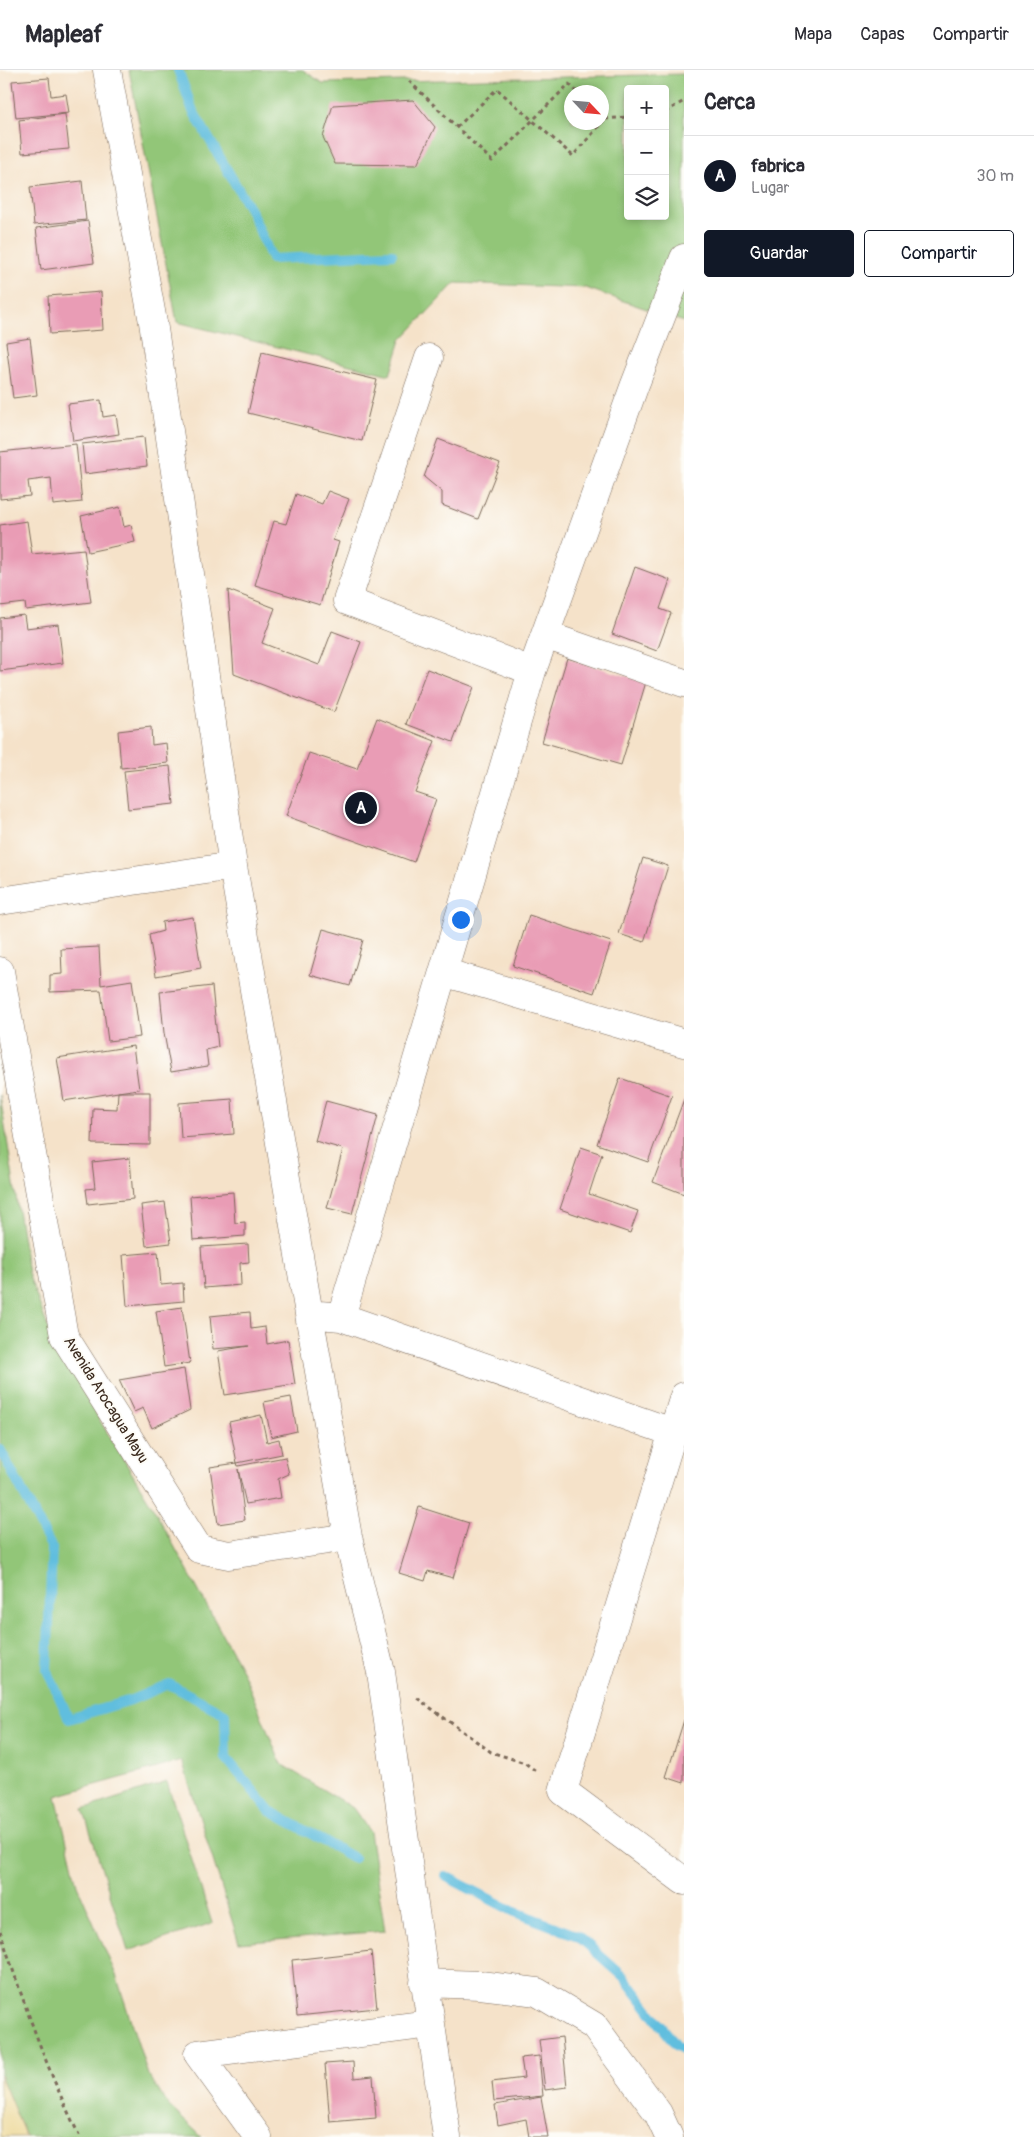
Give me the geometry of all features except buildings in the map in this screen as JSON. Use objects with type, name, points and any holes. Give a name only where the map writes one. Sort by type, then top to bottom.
[{"type":"street","points":[[107,70],[152,322],[234,866],[308,1314],[348,1537],[381,1672],[447,2137]]},
{"type":"street","points":[[341,1317],[532,671],[634,387],[684,258]]},
{"type":"street","points":[[429,358],[347,601],[532,671]]},
{"type":"street","points":[[546,634],[684,683]]},
{"type":"street","points":[[0,902],[234,866]]},
{"type":"street","name":"Avenida Arocagua Mayu","points":[[0,971],[64,1336],[199,1548],[229,1555],[348,1537]]},
{"type":"street","points":[[443,972],[684,1043]]},
{"type":"street","points":[[308,1314],[341,1317],[672,1432]]},
{"type":"street","points":[[684,1396],[563,1791],[684,1881]]},
{"type":"street","points":[[424,1983],[480,1985],[537,1992],[594,2026],[658,2113],[669,2137]]},
{"type":"street","points":[[258,2137],[198,2054],[430,2024]]},
{"type":"path","points":[[410,80],[492,161],[564,89]]},
{"type":"path","points":[[457,127],[497,89],[573,156],[595,130]]},
{"type":"path","points":[[669,110],[684,101]]},
{"type":"path","points":[[609,119],[624,117]]},
{"type":"path","points":[[381,1672],[490,1752],[524,1763],[563,1791]]},
{"type":"path","points":[[0,1931],[26,2010],[67,2111],[80,2137]]},
{"type":"green space","points":[[129,70],[303,70],[322,83],[684,74],[684,322],[586,288],[455,283],[401,340],[390,375],[177,322]]},
{"type":"green space","points":[[0,1095],[28,1273],[53,1341],[79,1381],[94,1411],[155,1511],[244,1674],[281,1764],[353,1808],[370,1832],[385,1931],[239,1943],[182,1761],[56,1796],[77,1885],[116,1975],[148,2075],[169,2106],[202,2137],[26,2137],[0,2075]]},
{"type":"green space","points":[[167,1782],[212,1923],[128,1951],[83,1809]]},
{"type":"sand","points":[[0,2075],[26,2137],[0,2137]]},
{"type":"waterway","points":[[178,70],[193,111],[251,211],[272,259],[392,254]]},
{"type":"waterway","points":[[0,1449],[52,1548],[47,1670],[69,1719],[131,1700],[169,1684],[225,1714],[226,1758],[270,1811],[354,1858]]},
{"type":"waterway","points":[[445,1876],[513,1911],[578,1936],[624,1977],[676,2045],[684,2050]]},
{"type":"place","name":"fabrica","points":[[361,808]]}]
